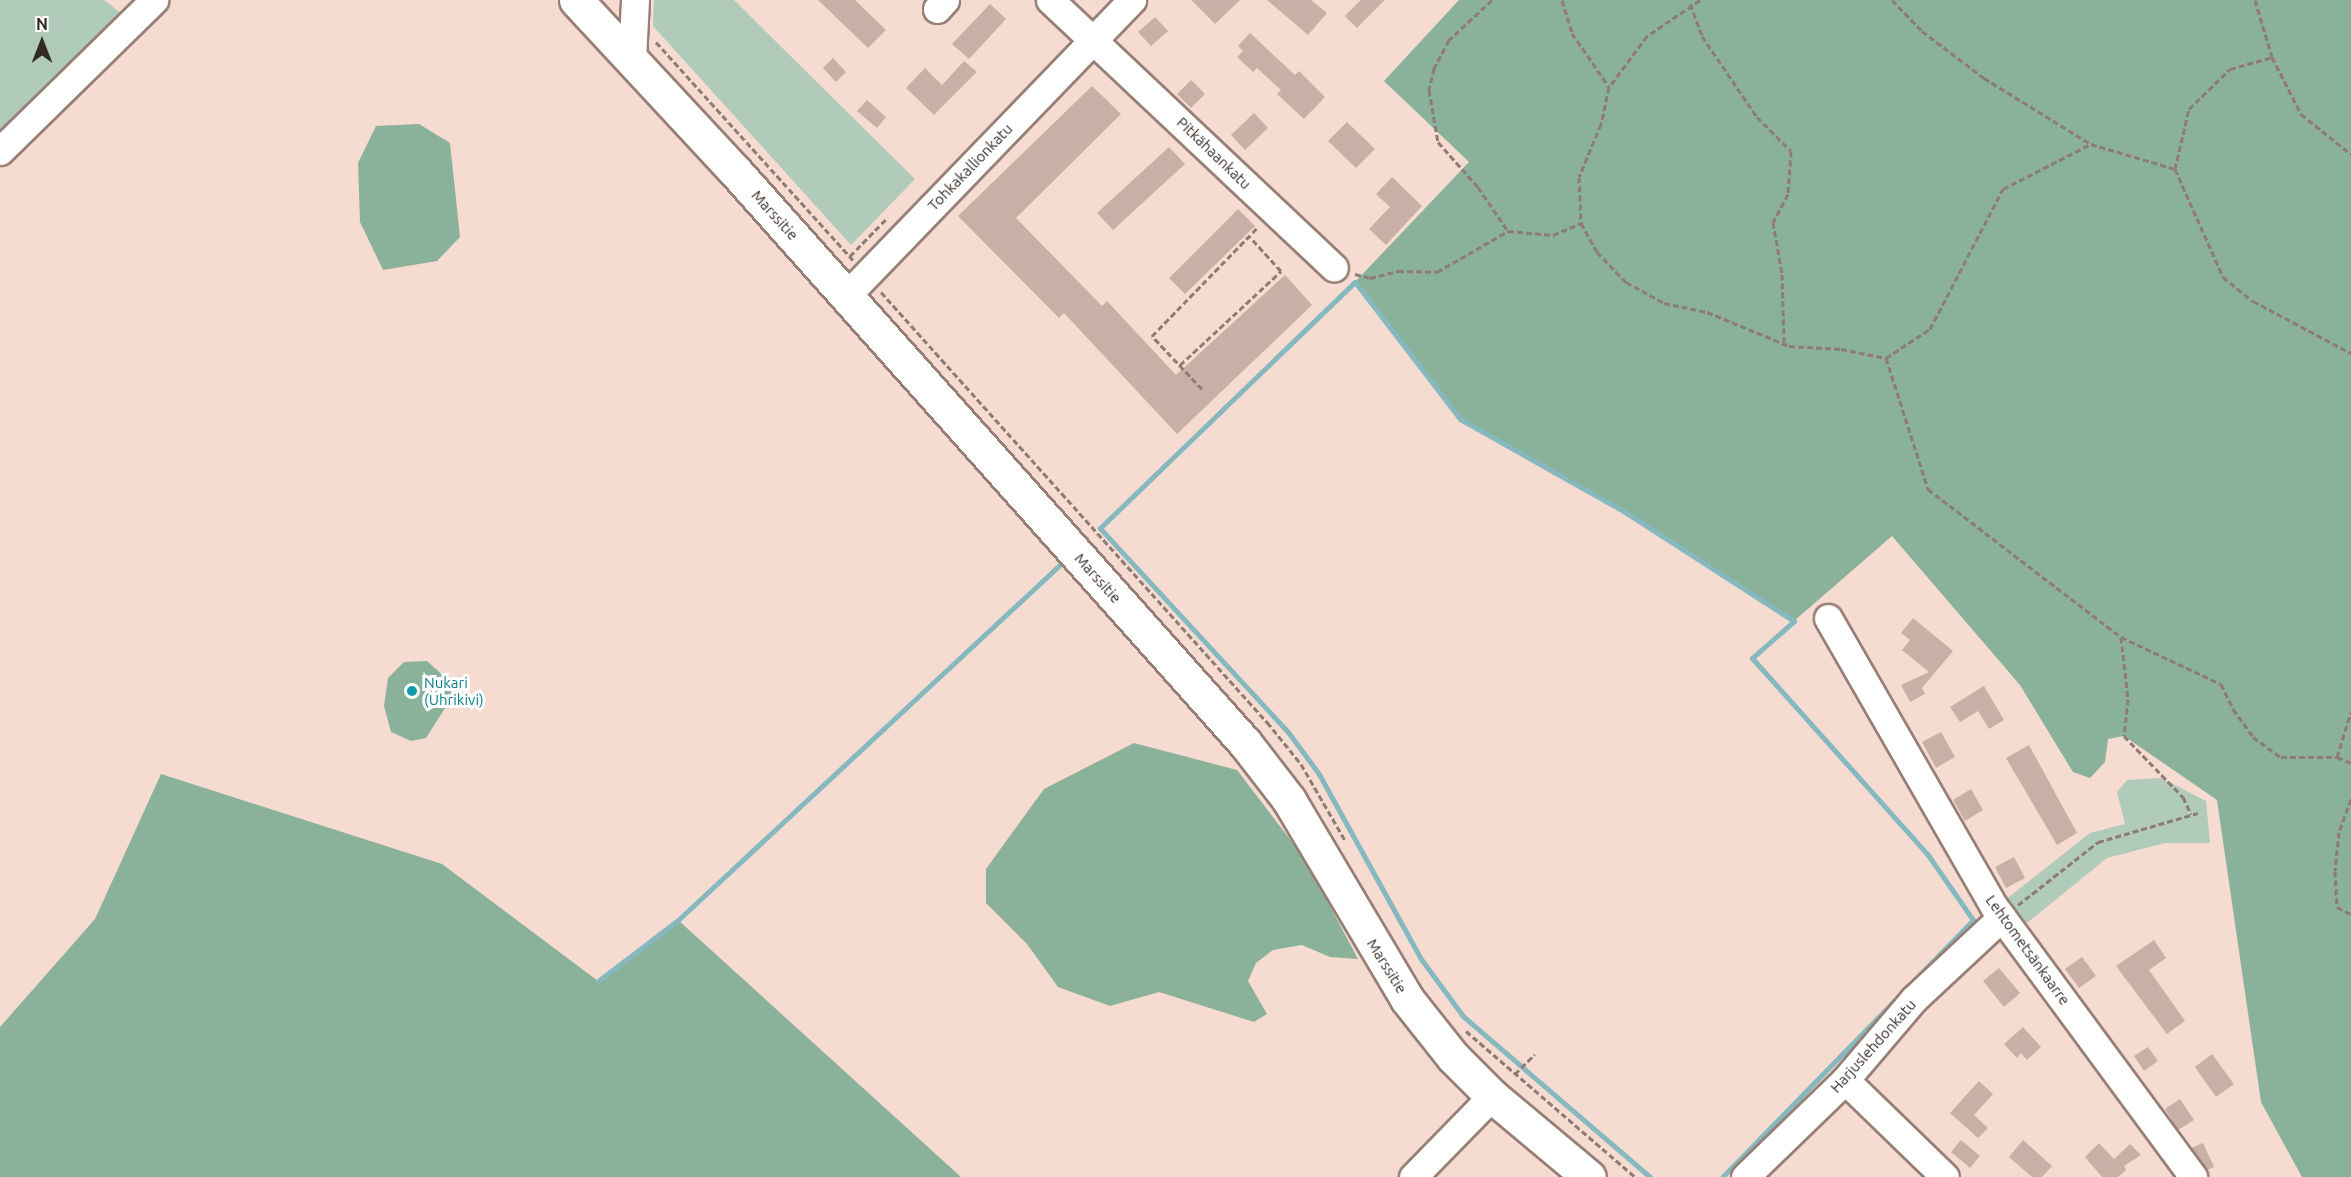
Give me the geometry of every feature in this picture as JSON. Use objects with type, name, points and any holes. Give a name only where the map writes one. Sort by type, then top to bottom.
[{"type":"main road","name":"Marssitie","points":[[576,0],[846,296],[1245,743],[1289,800],[1407,999],[1454,1057],[1492,1096],[1589,1177]]},
{"type":"street","points":[[0,151],[154,0]]},
{"type":"street","points":[[632,59],[635,0]]},
{"type":"street","points":[[1050,0],[1094,39]]},
{"type":"street","name":"Tohkakallionkatu","points":[[846,296],[1132,0]]},
{"type":"street","name":"Pitkähaankatu","points":[[1094,39],[1334,268]]},
{"type":"street","name":"Lehtometsänkaarre","points":[[1828,618],[2002,917],[2193,1177]]},
{"type":"street","name":"Harjuslehdonkatu","points":[[1745,1177],[1845,1080],[1914,999],[2002,917]]},
{"type":"street","points":[[1845,1080],[1945,1177]]},
{"type":"street","points":[[1413,1177],[1492,1096]]},
{"type":"path","points":[[1492,0],[1449,40],[1434,68],[1429,90],[1438,142],[1478,187],[1508,231]]},
{"type":"path","points":[[1562,0],[1572,33],[1609,87]]},
{"type":"path","points":[[1700,0],[1690,4],[1647,36],[1609,87],[1601,124],[1579,177],[1581,223],[1597,252],[1626,282],[1664,303],[1707,312],[1789,346],[1841,350],[1886,358],[1930,329],[2003,189],[2091,144]]},
{"type":"path","points":[[1892,0],[1922,31],[1984,78],[2091,144],[2175,169]]},
{"type":"path","points":[[2255,0],[2272,57],[2301,114],[2351,154]]},
{"type":"path","points":[[1690,4],[1702,36],[1757,117],[1791,151],[1788,194],[1773,222],[1782,273],[1784,342]]},
{"type":"path","points":[[2272,57],[2230,69],[2189,109],[2175,169],[2223,277],[2253,301],[2351,353]]},
{"type":"path","points":[[1202,389],[1152,336],[1274,210]]},
{"type":"path","points":[[1334,268],[1370,278],[1398,271],[1437,272],[1508,231],[1553,235],[1581,223]]},
{"type":"path","points":[[1179,365],[1281,270],[1249,236]]},
{"type":"path","points":[[1886,358],[1928,489],[2121,637],[2221,684],[2233,709],[2253,737],[2282,757],[2337,757],[2351,763]]},
{"type":"path","points":[[2121,637],[2128,699],[2124,736],[2183,797],[2191,814]]},
{"type":"path","points":[[2337,757],[2351,712]]},
{"type":"path","points":[[2351,799],[2339,832],[2335,871],[2337,907],[2351,915]]},
{"type":"path","points":[[2002,917],[2098,842],[2198,813]]},
{"type":"path","points":[[1520,1069],[1535,1054]]},
{"type":"green space","points":[[0,0],[104,0],[121,13],[0,130]]},
{"type":"green space","points":[[654,0],[734,0],[915,179],[851,245],[653,26]]},
{"type":"green space","points":[[1459,0],[2351,0],[2351,1177],[2302,1177],[2261,1102],[2217,800],[2124,736],[2108,739],[2105,762],[2090,778],[2073,772],[2020,685],[1892,536],[1794,621],[1620,509],[1460,419],[1355,282],[1469,162],[1384,81]]},
{"type":"green space","points":[[419,124],[450,143],[460,237],[437,261],[383,270],[360,222],[358,163],[376,126]]},
{"type":"green space","points":[[427,661],[447,679],[452,697],[426,738],[411,741],[391,732],[384,706],[388,678],[404,662]]},
{"type":"green space","points":[[1134,743],[1237,770],[1305,859],[1358,959],[1330,957],[1302,945],[1273,950],[1256,963],[1248,981],[1267,1014],[1254,1022],[1159,992],[1110,1006],[1058,987],[1027,944],[986,903],[986,869],[1044,789]]},
{"type":"green space","points":[[161,774],[442,864],[598,981],[678,920],[961,1177],[0,1177],[0,1027],[95,919]]},
{"type":"green space","points":[[2161,778],[2206,801],[2210,843],[2165,843],[2107,858],[2016,932],[1995,908],[2090,833],[2125,824],[2117,792],[2127,780]]},
{"type":"building","points":[[818,0],[855,0],[886,30],[868,48]]},
{"type":"building","points":[[1191,0],[1240,0],[1215,24]]},
{"type":"building","points":[[1267,0],[1311,0],[1327,13],[1308,35]]},
{"type":"building","points":[[1361,0],[1385,0],[1357,28],[1345,16]]},
{"type":"building","points":[[990,4],[1006,19],[969,59],[952,44]]},
{"type":"building","points":[[1155,17],[1168,31],[1151,46],[1138,32]]},
{"type":"building","points":[[1250,33],[1295,75],[1299,71],[1325,97],[1304,119],[1277,94],[1281,90],[1257,68],[1253,72],[1237,57],[1243,51],[1238,46]]},
{"type":"building","points":[[833,58],[846,72],[836,82],[823,68]]},
{"type":"building","points":[[964,61],[977,72],[934,115],[906,88],[925,68],[942,85]]},
{"type":"building","points":[[1191,80],[1205,94],[1191,108],[1177,94]]},
{"type":"building","points":[[1092,86],[1121,114],[1016,218],[1102,306],[1107,301],[1176,375],[1285,275],[1312,305],[1177,434],[1064,313],[1059,318],[958,216]]},
{"type":"building","points":[[867,100],[886,117],[877,128],[857,111]]},
{"type":"building","points":[[1254,113],[1268,128],[1245,150],[1231,135]]},
{"type":"building","points":[[1347,122],[1375,149],[1356,168],[1328,141]]},
{"type":"building","points":[[1169,147],[1185,164],[1113,230],[1097,213]]},
{"type":"building","points":[[1392,177],[1422,206],[1386,245],[1369,229],[1390,207],[1376,194]]},
{"type":"building","points":[[1238,209],[1255,226],[1185,294],[1169,278]]},
{"type":"building","points":[[1913,618],[1953,651],[1922,688],[1925,694],[1910,702],[1901,685],[1929,672],[1902,650],[1910,640],[1901,633]]},
{"type":"building","points":[[1984,686],[2004,720],[1989,729],[1978,711],[1960,722],[1950,707]]},
{"type":"building","points":[[1941,732],[1955,757],[1936,768],[1922,742]]},
{"type":"building","points":[[2029,745],[2077,833],[2057,845],[2006,758]]},
{"type":"building","points":[[1971,789],[1983,810],[1965,821],[1953,800]]},
{"type":"building","points":[[2014,857],[2025,878],[2006,888],[1995,867]]},
{"type":"building","points":[[2154,940],[2166,958],[2149,970],[2185,1021],[2167,1034],[2116,966]]},
{"type":"building","points":[[2082,957],[2096,976],[2079,988],[2065,969]]},
{"type":"building","points":[[1999,968],[2020,993],[2004,1007],[1983,981]]},
{"type":"building","points":[[2023,1027],[2041,1047],[2027,1060],[2021,1053],[2017,1058],[2004,1044]]},
{"type":"building","points":[[2148,1047],[2158,1061],[2144,1071],[2134,1056]]},
{"type":"building","points":[[2212,1054],[2234,1084],[2216,1097],[2195,1067]]},
{"type":"building","points":[[1979,1081],[1993,1094],[1974,1115],[1988,1128],[1978,1138],[1950,1113]]},
{"type":"building","points":[[2180,1099],[2194,1120],[2178,1130],[2165,1109]]},
{"type":"building","points":[[1961,1140],[1980,1156],[1970,1168],[1951,1152]]},
{"type":"building","points":[[2023,1140],[2052,1166],[2042,1177],[2032,1177],[2009,1157]]},
{"type":"building","points":[[2099,1143],[2114,1159],[2130,1144],[2141,1155],[2124,1166],[2126,1170],[2118,1177],[2102,1177],[2085,1157]]},
{"type":"building","points":[[2203,1143],[2214,1167],[2207,1170],[2191,1148]]},
{"type":"waterway","points":[[1650,1177],[1463,1016],[1421,959],[1319,774],[1288,732],[1100,528],[1355,282],[1460,419],[1620,509],[1794,621],[1752,658],[1928,855],[1973,920],[1722,1177]]},
{"type":"waterway","points":[[598,981],[678,920],[1065,560]]},
{"type":"place","name":"Nukari (Uhrikivi)","points":[[412,691]]}]
